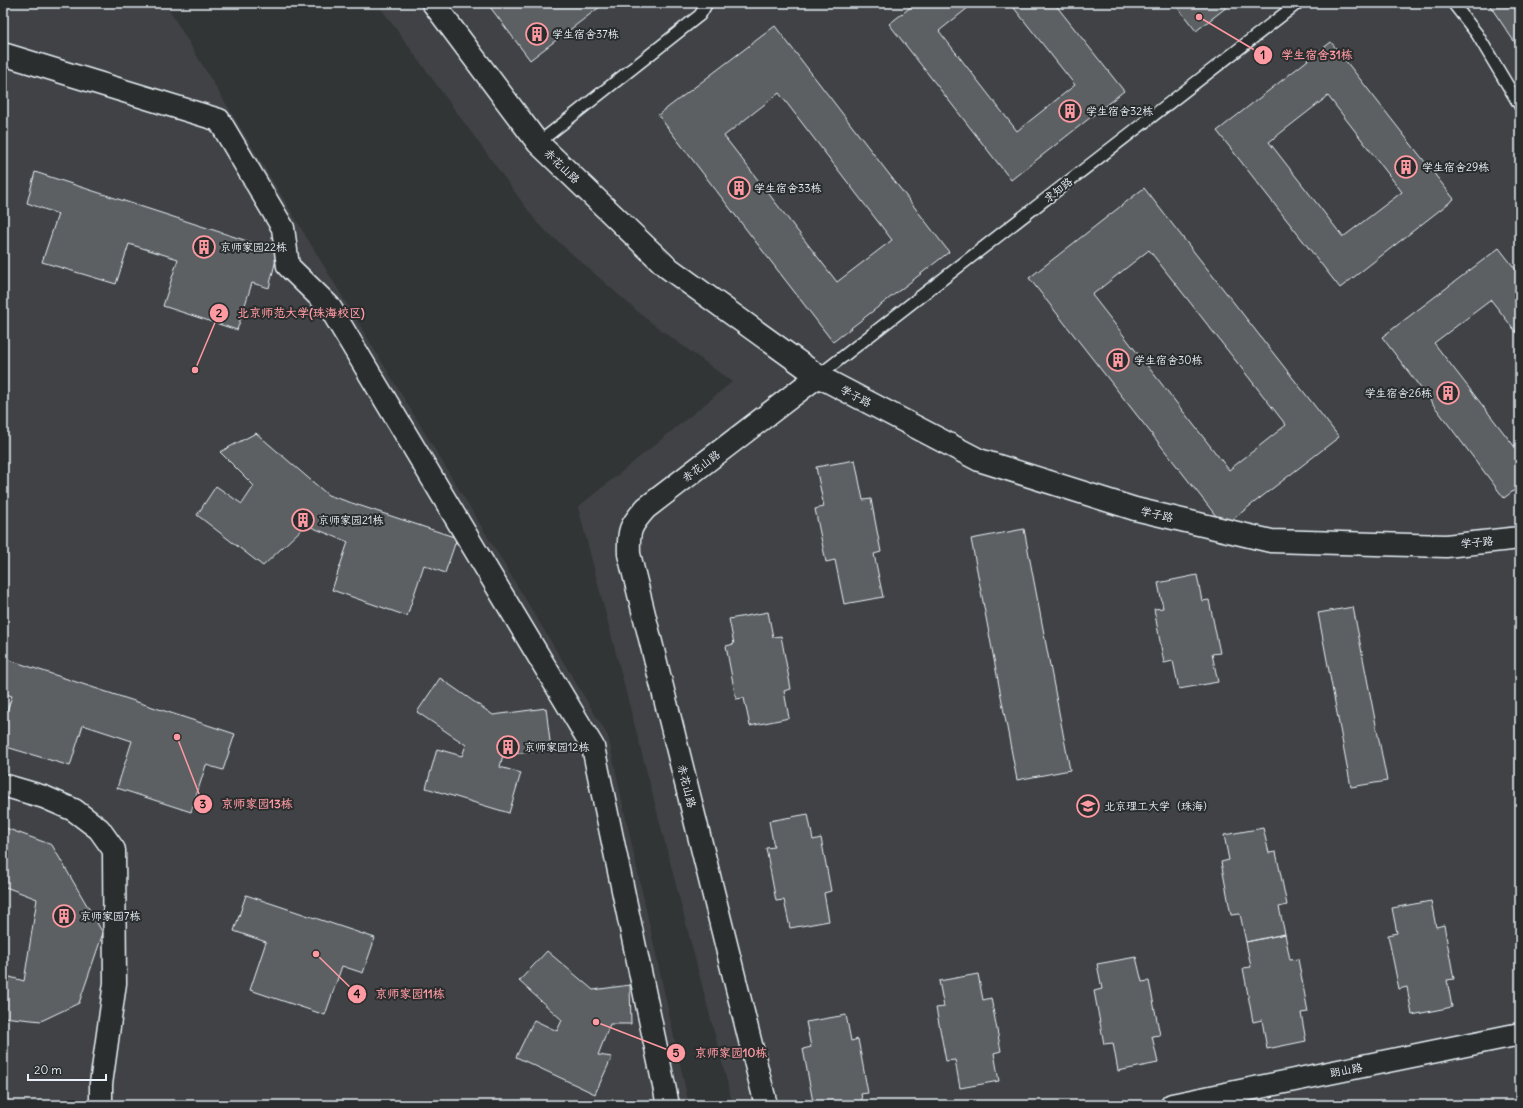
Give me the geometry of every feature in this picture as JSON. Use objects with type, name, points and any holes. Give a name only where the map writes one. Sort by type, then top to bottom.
[{"type":"street","name":"赤花山路","points":[[433,3],[538,143],[666,267],[818,376],[646,508],[634,522],[628,536],[629,554],[766,1105]]},
{"type":"street","points":[[3,54],[219,120],[283,228],[288,266],[329,306],[593,747],[668,1105]]},
{"type":"street","name":"学子路","points":[[818,376],[979,460],[1135,509],[1271,541],[1446,546],[1520,538]]},
{"type":"street","points":[[3,785],[44,797],[74,810],[99,829],[114,850],[115,983],[101,1084],[101,1105]]},
{"type":"street","name":"朗山路","points":[[1172,1105],[1520,1034]]},
{"type":"lane","points":[[538,143],[700,15],[707,3]]},
{"type":"lane","name":"求知路","points":[[818,376],[1298,3]]},
{"type":"lane","points":[[1453,3],[1477,34],[1520,106]]},
{"type":"shaded area","points":[[3,3],[165,3],[608,736],[689,1105],[3,1105]]},
{"type":"shaded area","name":"北京理工大学（珠海）","points":[[377,3],[1520,3],[1520,1105],[733,1105],[578,507],[732,382],[645,318],[538,224]]},
{"type":"building","name":"学生宿舍37栋","points":[[487,3],[535,3],[539,7],[544,3],[605,3],[530,60]]},
{"type":"building","name":"学生宿舍32栋","points":[[916,3],[974,3],[939,31],[1017,131],[1075,85],[1010,3],[1054,3],[1124,91],[1011,180],[889,24]]},
{"type":"building","points":[[1174,3],[1232,3],[1196,31]]},
{"type":"building","points":[[1488,3],[1520,3],[1520,50]]},
{"type":"building","name":"学生宿舍33栋","points":[[775,26],[949,252],[833,342],[658,115]],"holes":[[[779,93],[892,240],[837,282],[724,136]]]},
{"type":"building","name":"学生宿舍29栋","points":[[1331,42],[1454,199],[1340,288],[1217,131]],"holes":[[[1328,96],[1402,192],[1343,237],[1269,142]]]},
{"type":"building","name":"京师家园22栋","points":[[35,172],[278,251],[269,288],[252,283],[237,330],[163,306],[178,259],[129,244],[116,284],[42,262],[58,214],[27,203]]},
{"type":"building","name":"学生宿舍30栋","points":[[1144,188],[1339,437],[1224,526],[1029,278]],"holes":[[[1149,250],[1286,425],[1229,470],[1092,295]]]},
{"type":"building","name":"学生宿舍26栋","points":[[1499,248],[1520,275],[1520,337],[1491,300],[1434,343],[1514,446],[1520,442],[1520,486],[1504,498],[1382,337]]},
{"type":"building","name":"京师家园21栋","points":[[256,433],[328,495],[457,538],[445,573],[424,565],[407,616],[332,590],[348,542],[306,525],[263,566],[197,515],[216,486],[242,504],[254,486],[220,452]]},
{"type":"building","points":[[855,460],[863,500],[871,499],[881,552],[874,554],[883,597],[844,604],[835,560],[826,562],[815,509],[824,507],[816,467]]},
{"type":"building","points":[[1024,529],[1070,770],[1017,780],[971,539]]},
{"type":"building","points":[[1197,575],[1202,601],[1209,600],[1220,653],[1212,654],[1218,682],[1179,689],[1173,661],[1164,663],[1154,609],[1163,608],[1158,583]]},
{"type":"building","points":[[1353,607],[1387,781],[1351,787],[1318,613]]},
{"type":"building","points":[[768,612],[773,637],[781,636],[791,689],[784,691],[789,718],[750,726],[744,698],[736,699],[726,646],[734,644],[729,619]]},
{"type":"building","points":[[3,658],[235,734],[223,770],[206,765],[191,812],[117,788],[132,741],[83,725],[70,766],[3,746],[3,723],[12,696],[3,693]]},
{"type":"building","name":"京师家园12栋","points":[[440,678],[493,715],[546,708],[551,750],[503,755],[500,767],[521,773],[509,813],[426,788],[437,749],[462,756],[466,745],[417,712]]},
{"type":"building","points":[[808,814],[813,840],[821,838],[831,891],[824,893],[829,921],[790,928],[784,900],[776,901],[766,848],[774,847],[769,821]]},
{"type":"building","name":"京师家园7栋","points":[[3,827],[52,845],[103,933],[79,1003],[41,1021],[3,1017],[3,975],[24,981],[37,899],[3,886]]},
{"type":"building","points":[[1263,828],[1269,853],[1276,852],[1287,905],[1279,907],[1285,934],[1246,942],[1240,914],[1231,915],[1221,862],[1229,860],[1224,835]]},
{"type":"building","points":[[246,895],[375,938],[363,973],[342,966],[325,1015],[250,990],[266,942],[234,931]]},
{"type":"building","points":[[1431,901],[1436,927],[1444,925],[1454,979],[1447,980],[1452,1007],[1412,1015],[1407,987],[1399,989],[1388,935],[1397,933],[1392,908]]},
{"type":"building","points":[[1285,934],[1290,960],[1298,959],[1308,1012],[1301,1013],[1306,1041],[1267,1049],[1262,1020],[1253,1022],[1243,968],[1251,967],[1246,942]]},
{"type":"building","points":[[547,951],[593,990],[630,985],[631,1024],[610,1024],[598,1055],[612,1057],[595,1094],[516,1057],[534,1020],[557,1031],[562,1020],[519,981]]},
{"type":"building","points":[[1136,957],[1142,982],[1149,981],[1160,1035],[1152,1036],[1158,1063],[1118,1071],[1113,1043],[1104,1044],[1094,991],[1102,989],[1097,964]]},
{"type":"building","points":[[978,974],[983,1000],[991,998],[1001,1051],[994,1053],[999,1081],[960,1088],[955,1060],[946,1061],[936,1008],[944,1007],[939,981]]},
{"type":"building","points":[[846,1015],[851,1041],[858,1039],[868,1093],[861,1094],[863,1105],[823,1105],[822,1101],[813,1102],[803,1049],[811,1047],[806,1022]]},
{"type":"place","name":"学生宿舍31栋","points":[[1199,17]]},
{"type":"place","name":"学生宿舍37栋","points":[[537,34]]},
{"type":"place","name":"学生宿舍32栋","points":[[1070,111]]},
{"type":"place","name":"学生宿舍29栋","points":[[1406,167]]},
{"type":"place","name":"学生宿舍33栋","points":[[739,188]]},
{"type":"place","name":"京师家园22栋","points":[[204,247]]},
{"type":"place","name":"学生宿舍30栋","points":[[1118,360]]},
{"type":"place","name":"北京师范大学(珠海校区)","points":[[195,370]]},
{"type":"place","name":"学生宿舍26栋","points":[[1448,393]]},
{"type":"place","name":"京师家园21栋","points":[[303,520]]},
{"type":"place","name":"京师家园13栋","points":[[177,737]]},
{"type":"place","name":"京师家园12栋","points":[[508,747]]},
{"type":"place","name":"北京理工大学（珠海）","points":[[1088,806]]},
{"type":"place","name":"京师家园7栋","points":[[64,916]]},
{"type":"place","name":"京师家园11栋","points":[[316,954]]},
{"type":"place","name":"京师家园10栋","points":[[596,1022]]}]
